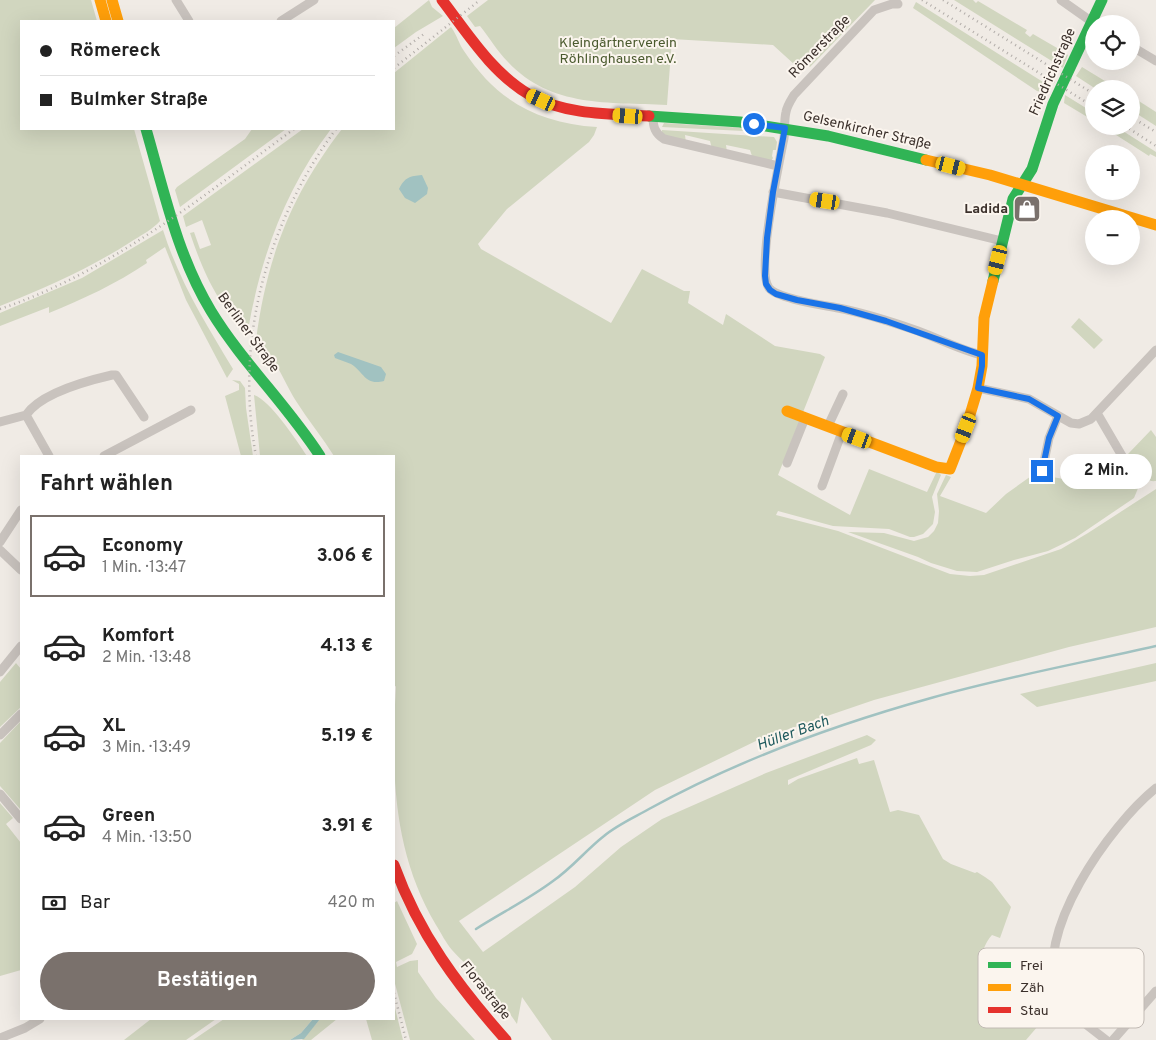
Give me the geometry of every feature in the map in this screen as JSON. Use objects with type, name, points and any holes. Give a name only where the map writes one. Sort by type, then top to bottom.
[{"type":"street","points":[[100,0],[106,20]]},
{"type":"street","points":[[112,0],[118,20]]},
{"type":"street","points":[[176,0],[188,20]]},
{"type":"street","points":[[283,20],[314,0]]},
{"type":"street","name":"Gelsenkircher Straße","points":[[442,0],[494,66],[511,82],[530,95],[552,104],[597,113],[740,122],[828,136],[1021,184],[1156,225]]},
{"type":"street","points":[[1061,0],[1085,17]]},
{"type":"street","name":"Friedrichstraße","points":[[1096,15],[1102,0]]},
{"type":"street","name":"Römerstraße","points":[[898,4],[874,10],[794,95],[786,110],[785,128],[773,192],[765,276],[766,284],[776,294],[840,308],[886,321],[982,355]]},
{"type":"street","name":"Friedrichstraße","points":[[842,432],[936,467],[950,470],[966,428],[978,388],[982,366],[984,318],[1012,199],[1032,169],[1053,104],[1085,39]]},
{"type":"street","points":[[1140,51],[1156,61]]},
{"type":"street","points":[[653,117],[654,128],[658,135],[664,139],[778,166]]},
{"type":"street","name":"Berliner Straße","points":[[146,130],[177,235],[192,276],[222,326],[249,364],[291,414],[319,455]]},
{"type":"street","points":[[773,192],[887,213],[1002,241]]},
{"type":"street","points":[[978,388],[1029,399],[1071,423],[1079,424],[1092,419],[1156,350]]},
{"type":"street","points":[[0,422],[26,415],[31,408],[67,388],[112,374],[116,375],[144,417]]},
{"type":"street","points":[[828,426],[843,394]]},
{"type":"street","points":[[106,455],[191,410]]},
{"type":"street","points":[[787,411],[842,432],[822,486]]},
{"type":"street","points":[[1097,413],[1125,461]]},
{"type":"street","points":[[26,415],[48,455]]},
{"type":"street","points":[[1042,471],[1049,438],[1058,416]]},
{"type":"street","points":[[787,462],[805,418]]},
{"type":"street","points":[[0,542],[20,512]]},
{"type":"street","points":[[0,550],[20,569]]},
{"type":"street","points":[[0,672],[20,647]]},
{"type":"street","points":[[0,734],[20,715]]},
{"type":"street","points":[[1055,948],[1064,918],[1088,867],[1103,845],[1136,807],[1156,788]]},
{"type":"street","points":[[0,794],[20,818]]},
{"type":"street","name":"Florastraße","points":[[395,869],[410,906],[441,959],[485,1017],[506,1040]]},
{"type":"street","points":[[1144,1004],[1156,990]]},
{"type":"street","points":[[0,1038],[25,1028],[38,1020]]},
{"type":"street","points":[[1091,1028],[1106,1040]]},
{"type":"street","points":[[1113,1040],[1123,1028]]},
{"type":"green space","points":[[0,0],[91,0],[97,20],[20,20],[20,130],[134,130],[160,221],[154,227],[82,270],[0,306]]},
{"type":"green space","points":[[429,0],[432,7],[443,16],[395,47],[395,27]]},
{"type":"green space","name":"Kleingärtnerverein Röhlinghausen e.V.","points":[[488,0],[875,0],[810,67],[801,58],[795,65],[773,45],[672,39],[667,105],[582,100],[543,88],[525,77],[508,62],[480,26],[475,27],[467,16]]},
{"type":"green space","points":[[954,0],[973,0],[976,3],[978,1],[1027,30],[1025,33],[1030,37],[1033,34],[1064,52],[1068,55],[1063,68]]},
{"type":"green space","points":[[916,2],[1051,87],[1042,92],[1037,91],[913,8]]},
{"type":"green space","points":[[451,27],[462,48],[477,68],[505,96],[538,114],[576,125],[597,127],[589,142],[507,209],[478,244],[481,249],[611,323],[642,269],[684,291],[690,291],[688,303],[723,325],[726,314],[775,346],[820,354],[825,357],[778,475],[850,515],[869,469],[927,492],[937,471],[941,475],[932,497],[935,512],[933,524],[923,534],[914,537],[889,529],[833,526],[778,511],[776,515],[838,531],[950,574],[970,576],[984,575],[1061,549],[1156,489],[1156,627],[1069,647],[874,700],[760,739],[655,790],[459,921],[483,952],[575,887],[621,847],[662,819],[766,773],[867,735],[876,740],[871,745],[788,780],[788,785],[798,779],[857,758],[859,764],[874,760],[890,812],[898,810],[919,815],[943,859],[951,864],[975,873],[977,872],[992,882],[1011,907],[1000,938],[992,935],[984,948],[978,948],[978,1028],[1036,1028],[1026,1040],[552,1040],[522,997],[517,1024],[494,994],[452,950],[446,941],[421,897],[410,868],[398,809],[395,779],[395,455],[333,455],[296,401],[274,361],[256,340],[267,281],[284,228],[295,203],[324,154],[341,130],[395,130],[395,72]]},
{"type":"green space","points":[[1082,67],[1103,80],[1085,80],[1085,82],[1076,76]]},
{"type":"green space","points":[[1065,95],[1085,107],[1085,116],[1064,103]]},
{"type":"green space","points":[[1140,102],[1156,112],[1156,126],[1140,116]]},
{"type":"green space","points":[[664,123],[745,128],[766,132],[662,127]]},
{"type":"green space","points":[[251,130],[285,130],[180,207],[175,190],[177,187],[245,139]]},
{"type":"green space","points":[[302,130],[330,130],[300,176],[277,225],[260,276],[248,330],[238,322],[220,300],[200,259],[190,233],[194,232],[200,249],[211,245],[202,220],[186,227],[183,216]]},
{"type":"green space","points":[[662,130],[774,137],[777,142],[776,150],[773,150],[771,161],[753,159],[750,150],[726,145],[727,152],[712,149],[710,141],[685,135],[686,143],[662,134]]},
{"type":"green space","points":[[1116,135],[1129,135],[1156,152],[1156,157],[1150,154],[1149,156],[1140,150],[1140,145],[1132,145]]},
{"type":"green space","points":[[163,230],[185,285],[233,369],[227,378],[186,300],[165,247],[146,260],[147,263],[135,271],[87,297],[49,313],[49,307],[0,326],[0,313],[82,278]]},
{"type":"green space","points":[[1079,318],[1103,340],[1094,349],[1071,327]]},
{"type":"green space","points":[[232,380],[240,381],[245,388],[253,455],[241,455],[225,396],[239,390],[239,384]]},
{"type":"green space","points":[[254,395],[260,398],[275,413],[306,455],[260,455]]},
{"type":"green space","points":[[1151,430],[1156,437],[1156,481],[1146,479],[1139,472],[1128,454]]},
{"type":"green space","points":[[1129,463],[1141,481],[1134,498],[1075,538],[1048,551],[977,572],[957,571],[931,563],[848,532],[884,533],[914,541],[928,537],[938,523],[937,494],[946,475],[951,477],[940,496],[986,513],[1006,494],[1034,474],[1064,479],[1083,478],[1099,475]]},
{"type":"green space","points":[[16,663],[20,668],[20,708],[0,727],[0,682]]},
{"type":"green space","points":[[1156,663],[1156,681],[1037,707],[1020,694]]},
{"type":"green space","points":[[20,722],[20,809],[0,786],[0,743]]},
{"type":"green space","points":[[0,803],[13,818],[6,824],[20,842],[20,970],[0,976]]},
{"type":"green space","points":[[397,901],[417,944],[412,954],[396,962],[397,967],[410,961],[418,960],[418,972],[436,998],[475,1040],[410,1040],[395,984],[395,902]]},
{"type":"green space","points":[[395,1008],[403,1040],[372,1040],[366,1020],[395,1020]]},
{"type":"green space","points":[[150,1020],[215,1020],[186,1040],[124,1040]]},
{"type":"green space","points":[[223,1020],[312,1020],[301,1033],[290,1040],[193,1040]]},
{"type":"green space","points":[[319,1020],[336,1020],[311,1040],[302,1040]]},
{"type":"water","points":[[422,175],[428,188],[427,194],[415,203],[405,198],[399,189],[408,178]]},
{"type":"water","points":[[338,352],[381,367],[386,374],[384,381],[373,382],[369,380],[351,364],[335,358],[334,355]]},
{"type":"water","points":[[312,1020],[319,1020],[304,1039],[290,1040],[301,1033]]},
{"type":"waterway","name":"Hüller Bach","points":[[476,929],[544,888],[597,841],[620,825],[683,791],[752,759],[823,732],[959,690],[1156,646]]},
{"type":"railway","points":[[395,67],[480,0]]},
{"type":"railway","points":[[922,0],[1085,101]]},
{"type":"railway","points":[[943,0],[1085,88]]},
{"type":"railway","points":[[395,55],[424,34]]},
{"type":"railway","points":[[1140,122],[1156,132]]},
{"type":"railway","points":[[0,309],[79,275],[117,254],[190,206],[293,130]]},
{"type":"railway","points":[[256,455],[250,413],[250,369],[253,326],[262,284],[275,243],[291,203],[312,165],[335,130]]},
{"type":"railway","points":[[1139,135],[1156,146]]},
{"type":"railway","points":[[395,997],[406,1040]]},
{"type":"traffic: fast","points":[[993,281],[1013,199],[1032,169],[1053,104],[1102,0]]},
{"type":"traffic: fast","points":[[649,116],[740,122],[828,136],[926,160]]},
{"type":"traffic: fast","points":[[146,130],[172,222],[199,290],[236,348],[319,455]]},
{"type":"traffic: slow","points":[[100,0],[106,20]]},
{"type":"traffic: slow","points":[[112,0],[118,20]]},
{"type":"traffic: slow","points":[[926,160],[990,175],[1156,225]]},
{"type":"traffic: slow","points":[[787,411],[936,467],[950,469],[966,428],[978,388],[982,366],[984,318],[993,281]]},
{"type":"traffic: jam","points":[[442,0],[492,64],[516,86],[530,95],[544,102],[573,110],[603,114],[649,116]]},
{"type":"traffic: jam","points":[[395,868],[415,914],[441,958],[472,1000],[506,1040]]},
{"type":"place","name":"Ladida","points":[[1027,209]]},
{"type":"route","points":[[754,124],[785,128],[773,192],[767,238],[765,276],[766,284],[770,290],[776,294],[797,300],[840,308],[886,321],[982,355],[978,388],[1029,399],[1058,416],[1049,438],[1042,471]]}]
